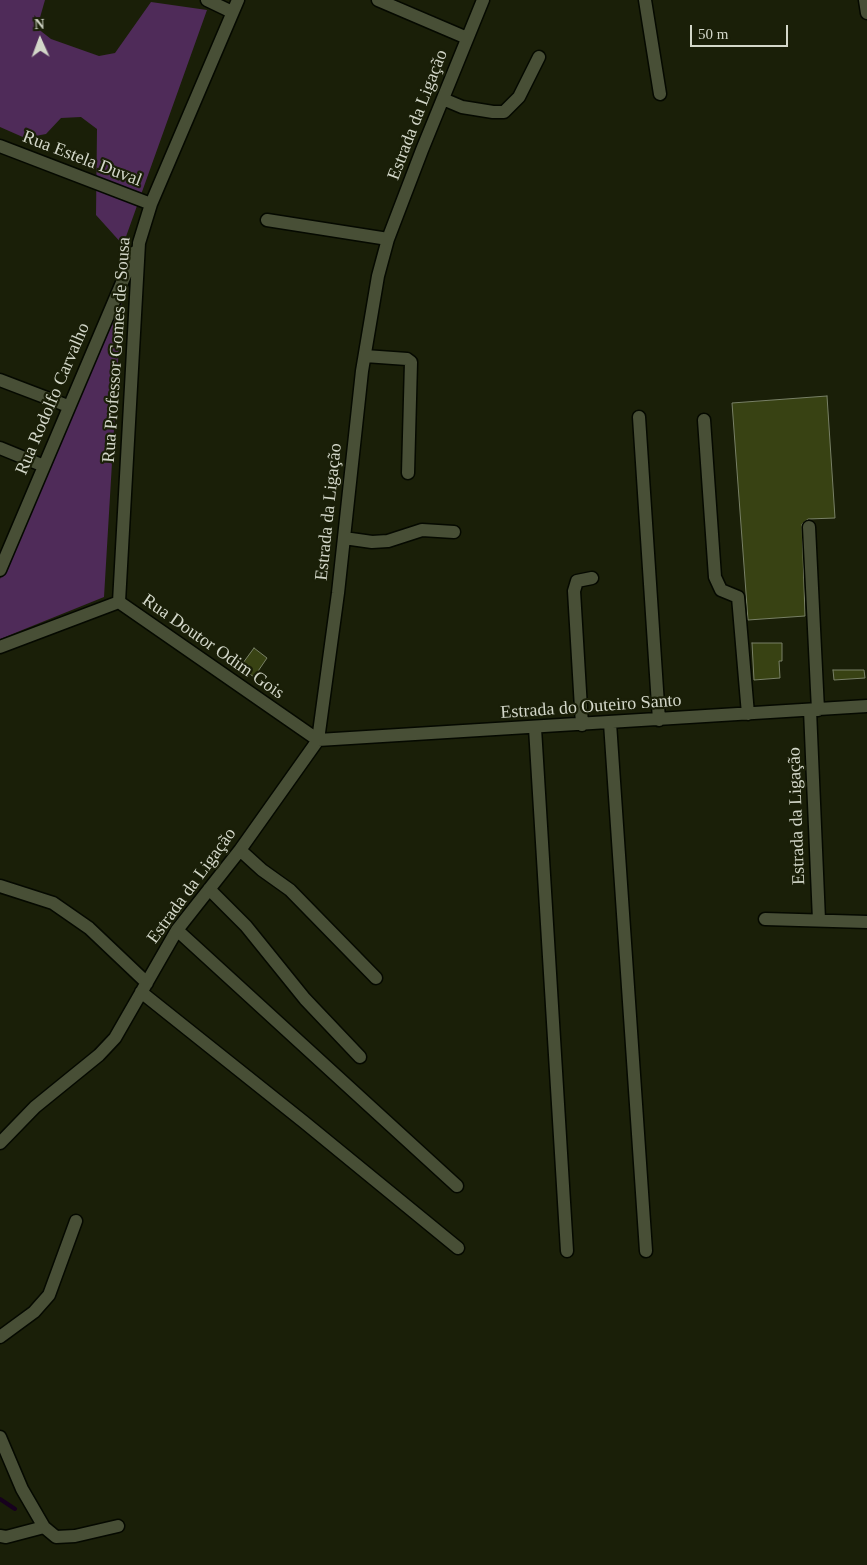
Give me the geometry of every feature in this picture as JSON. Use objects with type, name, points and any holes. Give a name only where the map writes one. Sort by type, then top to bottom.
[{"type":"street","points":[[207,0],[235,6]]},
{"type":"street","points":[[378,0],[467,38]]},
{"type":"street","name":"Estrada da Ligação","points":[[0,1142],[35,1107],[99,1054],[115,1038],[178,930],[240,850],[318,740],[365,356],[378,276],[388,239],[483,0]]},
{"type":"street","points":[[645,0],[660,94]]},
{"type":"street","points":[[865,0],[867,13]]},
{"type":"street","name":"Rua Professor Gomes de Sousa","points":[[119,602],[139,243],[151,204],[235,6]]},
{"type":"street","points":[[443,99],[462,107],[504,112],[519,97],[539,57]]},
{"type":"street","name":"Rua Estela Duval","points":[[0,146],[151,204]]},
{"type":"street","points":[[267,220],[388,239]]},
{"type":"street","name":"Rua Rodolfo Carvalho","points":[[0,570],[68,406],[139,243]]},
{"type":"street","points":[[365,356],[407,359],[411,362],[408,473]]},
{"type":"street","points":[[0,380],[68,406]]},
{"type":"street","points":[[639,417],[659,720]]},
{"type":"street","points":[[704,420],[715,577],[721,590],[738,597],[748,714]]},
{"type":"street","points":[[0,448],[44,466]]},
{"type":"street","name":"Estrada da Ligação","points":[[809,527],[819,920]]},
{"type":"street","points":[[344,538],[372,542],[388,541],[422,530],[454,532]]},
{"type":"street","points":[[582,725],[574,591],[577,580],[592,578]]},
{"type":"street","name":"Rua Doutor Odim Gois","points":[[0,647],[119,602],[318,740]]},
{"type":"street","name":"Estrada do Outeiro Santo","points":[[318,740],[867,706]]},
{"type":"street","points":[[610,723],[646,1251]]},
{"type":"street","points":[[535,728],[567,1251]]},
{"type":"street","points":[[240,850],[262,870],[290,890],[376,978]]},
{"type":"street","points":[[0,886],[53,903],[89,928],[144,987],[304,1122],[458,1248]]},
{"type":"street","points":[[209,889],[246,926],[305,999],[360,1057]]},
{"type":"street","points":[[765,919],[867,922]]},
{"type":"street","points":[[178,930],[457,1186]]},
{"type":"street","points":[[0,1337],[34,1312],[49,1295],[76,1221]]},
{"type":"street","points":[[0,1437],[22,1489],[44,1527],[56,1537],[75,1536],[118,1526]]},
{"type":"street","points":[[0,1536],[6,1537],[44,1527]]},
{"type":"shaded area","points":[[0,0],[45,0],[37,28],[51,39],[99,56],[115,53],[151,2],[207,10],[123,245],[96,215],[97,129],[81,117],[61,118],[46,134],[25,138],[0,127]]},
{"type":"shaded area","points":[[122,295],[104,597],[0,639],[0,579]]},
{"type":"building","points":[[827,396],[835,518],[808,519],[802,524],[805,616],[748,620],[732,403]]},
{"type":"building","points":[[752,643],[782,643],[782,661],[779,661],[780,678],[754,680]]},
{"type":"building","points":[[254,648],[267,658],[254,677],[240,667]]},
{"type":"building","points":[[833,670],[864,670],[865,678],[834,680]]},
{"type":"waterway","points":[[0,1499],[15,1509]]}]
